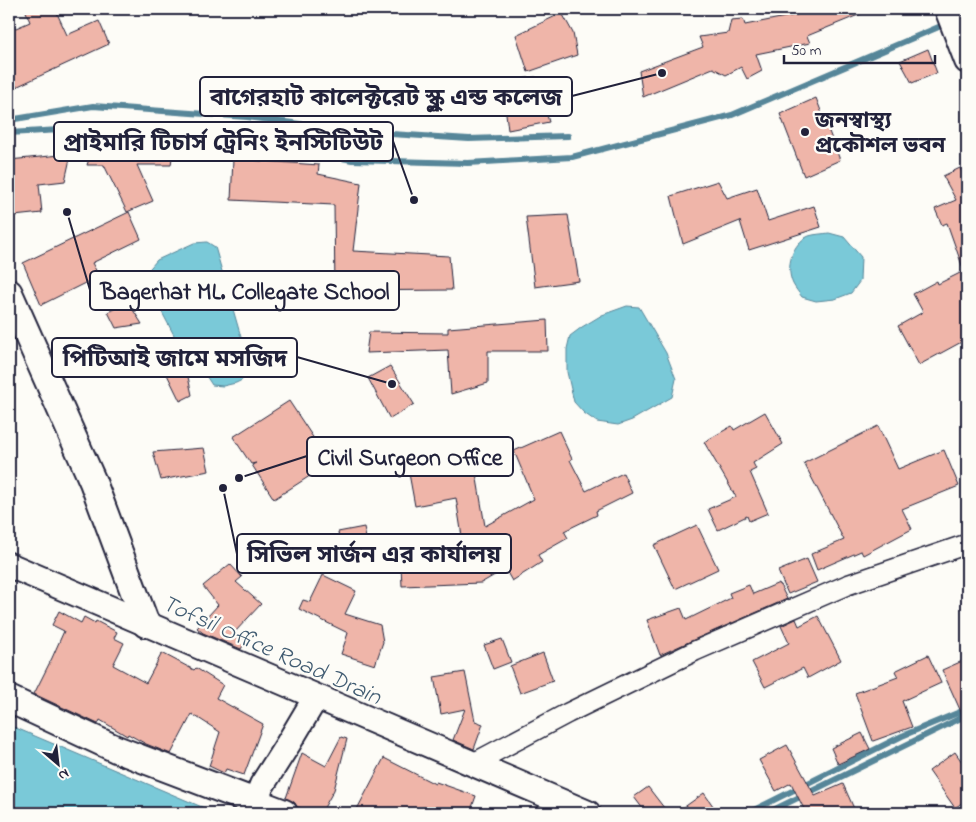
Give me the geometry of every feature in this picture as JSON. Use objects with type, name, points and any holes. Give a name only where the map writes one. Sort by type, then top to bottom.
[{"type":"main road","points":[[9,293],[93,482],[146,624]]},
{"type":"main road","points":[[9,699],[116,749],[284,813]]},
{"type":"street","points":[[947,9],[967,61]]},
{"type":"street","points":[[472,764],[568,713],[695,652],[847,585],[967,544]]},
{"type":"street","points":[[9,565],[588,813]]},
{"type":"street","points":[[255,802],[262,785],[316,697]]},
{"type":"water","points":[[829,233],[844,237],[861,257],[860,281],[851,293],[835,299],[816,301],[802,297],[794,286],[791,277],[790,263],[794,250],[803,239],[811,235]]},
{"type":"water","points":[[207,242],[215,247],[243,344],[245,373],[242,380],[223,386],[212,385],[184,342],[175,337],[144,278],[145,274],[157,260],[194,243]]},
{"type":"water","points":[[627,306],[639,307],[666,353],[676,379],[672,397],[632,420],[618,425],[597,422],[584,413],[574,402],[567,372],[567,349],[570,336],[602,315]]},
{"type":"water","points":[[9,725],[216,813],[9,813]]},
{"type":"building","points":[[25,9],[55,9],[67,35],[99,21],[109,44],[16,87],[9,70],[9,31],[30,22]]},
{"type":"building","points":[[810,9],[873,9],[807,36],[810,43],[756,54],[762,71],[747,79],[741,67],[726,75],[713,68],[643,97],[639,71],[703,47],[699,37],[728,33],[731,20],[743,19],[745,25],[811,12]]},
{"type":"building","points":[[562,13],[573,33],[577,55],[528,72],[516,35]]},
{"type":"building","points":[[928,49],[937,73],[912,83],[900,61]]},
{"type":"building","points":[[536,77],[549,122],[508,130],[502,81]]},
{"type":"building","points":[[816,98],[840,160],[804,176],[780,114]]},
{"type":"building","points":[[93,147],[173,150],[171,165],[137,165],[153,201],[127,212],[104,165],[87,165]]},
{"type":"building","points":[[71,154],[65,181],[39,184],[42,213],[14,216],[12,193],[9,194],[9,160]]},
{"type":"building","points":[[233,159],[319,165],[318,174],[361,183],[353,251],[449,256],[452,290],[335,291],[334,205],[231,200]]},
{"type":"building","points":[[960,168],[967,183],[967,339],[919,365],[898,326],[923,312],[913,294],[937,281],[938,284],[964,271],[947,223],[942,225],[935,209],[956,200],[943,176]]},
{"type":"building","points":[[718,181],[727,198],[757,188],[768,221],[814,206],[821,227],[749,250],[740,221],[683,244],[671,196]]},
{"type":"building","points":[[129,212],[141,239],[92,263],[99,276],[41,305],[23,263]]},
{"type":"building","points":[[568,215],[579,281],[535,287],[526,217]]},
{"type":"building","points":[[128,302],[142,324],[116,328],[108,312]]},
{"type":"building","points":[[547,320],[548,351],[488,351],[488,383],[451,394],[448,350],[366,353],[369,332],[448,333],[448,328]]},
{"type":"building","points":[[181,345],[192,395],[180,401],[158,356]]},
{"type":"building","points":[[390,366],[414,404],[390,419],[368,378]]},
{"type":"building","points":[[289,401],[330,463],[274,499],[252,465],[256,463],[251,464],[233,437]]},
{"type":"building","points":[[765,412],[783,444],[753,463],[756,469],[750,472],[768,513],[749,521],[747,516],[718,530],[708,509],[736,497],[704,442],[732,426],[734,430]]},
{"type":"building","points":[[878,426],[898,469],[944,450],[959,486],[902,509],[912,529],[863,555],[861,551],[817,570],[811,554],[844,540],[804,463]]},
{"type":"building","points":[[559,431],[572,459],[570,460],[586,491],[623,473],[632,493],[596,511],[597,515],[564,531],[568,538],[538,555],[542,562],[512,581],[505,569],[481,583],[402,586],[400,546],[463,543],[456,498],[415,506],[408,468],[402,467],[403,444],[446,446],[445,464],[505,438],[513,457],[476,473],[485,526],[534,499],[514,451]]},
{"type":"building","points":[[204,448],[209,471],[161,480],[153,452]]},
{"type":"building","points":[[697,525],[718,569],[675,589],[654,545]]},
{"type":"building","points":[[364,527],[370,563],[344,567],[338,532]]},
{"type":"building","points":[[807,559],[817,582],[788,594],[778,571]]},
{"type":"building","points":[[230,564],[242,577],[236,582],[261,604],[234,633],[246,641],[241,649],[203,633],[197,628],[218,605],[203,586]]},
{"type":"building","points":[[323,575],[356,591],[345,614],[380,625],[383,642],[375,665],[341,654],[348,633],[299,609],[303,600],[310,602]]},
{"type":"building","points":[[779,583],[787,599],[660,655],[647,620],[681,608],[686,620],[731,598],[729,593],[749,585],[753,594]]},
{"type":"building","points":[[59,611],[81,623],[84,617],[117,632],[114,638],[124,643],[113,665],[146,683],[162,653],[194,670],[196,668],[223,685],[216,698],[263,724],[244,775],[226,769],[224,773],[209,766],[220,732],[192,714],[171,754],[128,734],[127,736],[100,720],[98,724],[34,694],[64,631],[52,625]]},
{"type":"building","points":[[818,616],[841,660],[808,678],[803,668],[765,687],[752,662],[789,643],[781,626],[796,619],[799,626]]},
{"type":"building","points":[[502,639],[511,662],[493,669],[484,645]]},
{"type":"building","points":[[543,653],[553,681],[520,693],[510,666]]},
{"type":"building","points":[[928,655],[941,683],[902,701],[912,727],[873,741],[855,693],[898,677],[895,671]]},
{"type":"building","points":[[967,659],[967,725],[942,670]]},
{"type":"building","points":[[465,672],[475,721],[483,724],[474,749],[453,740],[465,709],[441,714],[434,677]]},
{"type":"building","points":[[862,733],[870,749],[838,764],[831,748]]},
{"type":"building","points":[[341,737],[347,739],[334,790],[321,813],[299,813],[301,808],[286,798],[302,753],[326,766]]},
{"type":"building","points":[[787,745],[815,796],[843,784],[856,813],[806,813],[791,783],[776,791],[759,760]]},
{"type":"building","points":[[955,752],[967,769],[967,799],[955,808],[929,771]]},
{"type":"building","points":[[384,758],[435,784],[436,782],[476,796],[470,813],[355,813]]},
{"type":"building","points":[[648,787],[668,813],[646,813],[634,797]]},
{"type":"building","points":[[704,793],[718,813],[676,813]]},
{"type":"waterway","name":"Tofsil Office Road Drain","points":[[9,133],[94,128],[248,140],[352,160],[468,163],[572,157],[732,115],[948,23]]},
{"type":"waterway","points":[[9,120],[93,106],[247,117],[360,132],[469,139],[568,136]]},
{"type":"waterway","points":[[748,813],[902,736],[967,709]]},
{"type":"waterway","name":"Tofsil Office Road Drain","points":[[767,813],[967,715]]},
{"type":"place","name":"বাগেরহাট কালেক্টরেট স্কুল এন্ড কলেজ","points":[[662,73]]},
{"type":"place","name":"জনস্বাস্থ্য প্রকৌশল ভবন","points":[[805,132]]},
{"type":"place","name":"প্রাইমারি টিচার্স ট্রেনিং ইনস্টিটিউট","points":[[414,200]]},
{"type":"place","name":"Bagerhat ML. Collegate School","points":[[67,212]]},
{"type":"place","name":"পিটিআই জামে মসজিদ","points":[[392,384]]},
{"type":"place","name":"Civil Surgeon Office","points":[[239,478]]},
{"type":"place","name":"সিভিল সার্জন এর কার্যালয়","points":[[223,488]]}]
